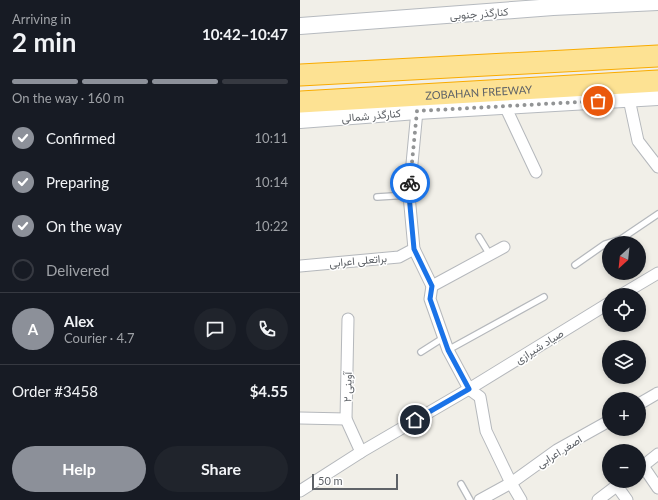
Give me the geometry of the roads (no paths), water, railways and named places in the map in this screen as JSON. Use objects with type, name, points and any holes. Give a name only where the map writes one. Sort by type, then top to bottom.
[{"type":"highway","points":[[300,75],[658,56]]},
{"type":"highway","name":"ZOBAHAN FREEWAY","points":[[300,102],[658,81]]},
{"type":"main road","name":"کنارگذر جنوبی","points":[[300,26],[553,7],[658,2]]},
{"type":"main road","name":"کنارگذر شمالی","points":[[300,120],[417,111],[658,97]]},
{"type":"street","points":[[628,99],[638,141],[658,167]]},
{"type":"street","points":[[505,106],[536,172]]},
{"type":"street","points":[[417,111],[409,195],[414,249],[432,286],[430,299],[448,350],[469,389],[480,397],[486,431],[511,483],[521,500]]},
{"type":"street","points":[[432,286],[504,247]]},
{"type":"street","name":"براتعلی اعرابی","points":[[300,266],[399,257],[414,249]]},
{"type":"street","points":[[633,288],[658,273]]},
{"type":"street","name":"صیاد شیرازی","points":[[300,491],[361,452],[469,389],[602,307]]},
{"type":"street","name":"آوینی ۲","points":[[348,320],[346,419],[361,452]]},
{"type":"street","points":[[646,400],[658,393]]},
{"type":"street","points":[[300,418],[346,419]]},
{"type":"street","name":"اصغر اعرابی","points":[[480,500],[511,483],[557,450],[602,425]]},
{"type":"street","points":[[646,463],[658,454]]},
{"type":"street","points":[[646,473],[658,488]]},
{"type":"street","points":[[598,500],[614,488]]},
{"type":"street","points":[[622,488],[627,500]]},
{"type":"lane","points":[[377,197],[409,195]]},
{"type":"lane","points":[[575,265],[605,244],[621,239],[658,214]]},
{"type":"lane","points":[[479,237],[490,255]]},
{"type":"lane","points":[[448,350],[544,297]]},
{"type":"lane","points":[[421,352],[443,338]]},
{"type":"lane","points":[[461,484],[470,500]]}]
